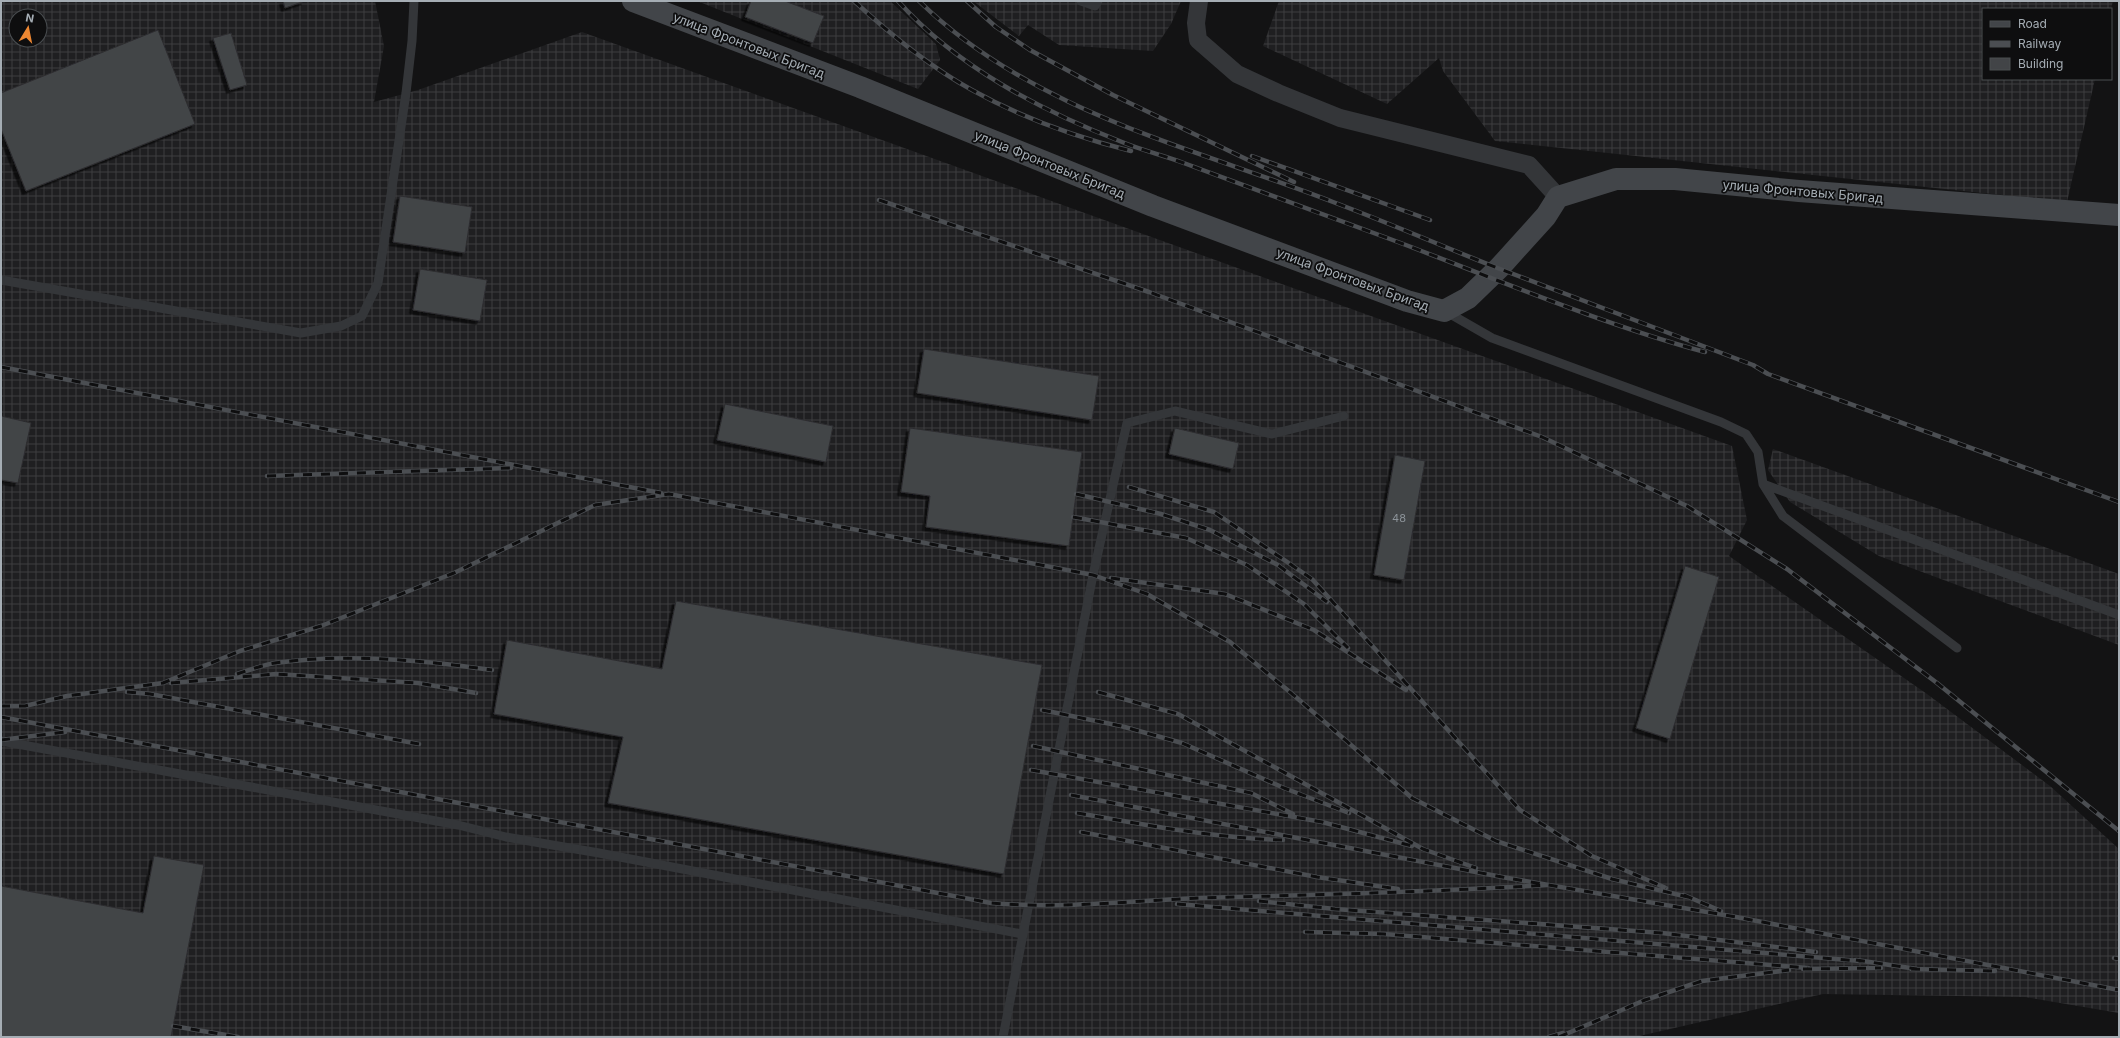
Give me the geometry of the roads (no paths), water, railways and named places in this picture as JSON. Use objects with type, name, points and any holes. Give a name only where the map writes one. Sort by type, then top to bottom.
[{"type":"main road","name":"улица Фронтовых Бригад","points":[[633,1],[860,87],[1153,206],[1399,298],[1444,311],[1468,298],[1516,250],[1546,216],[1558,197],[1616,179],[1675,179],[1799,191],[2119,215]]},
{"type":"street","points":[[1199,1],[1196,23],[1198,40],[1237,74],[1278,93],[1340,118],[1529,165],[1558,197]]},
{"type":"lane","points":[[1,280],[301,333],[341,326],[362,316],[378,283],[407,85],[412,41],[414,1]]},
{"type":"lane","points":[[1081,1],[1096,6],[1098,1]]},
{"type":"lane","points":[[1444,311],[1492,338],[1721,422],[1746,434],[1758,452],[1763,484],[1782,516],[1957,648]]},
{"type":"lane","points":[[1004,1037],[1022,934],[1030,906],[1093,575],[1127,423],[1175,411],[1272,434],[1344,416]]},
{"type":"lane","points":[[1763,484],[2119,615]]},
{"type":"lane","points":[[1,741],[450,824],[506,837],[599,853],[1022,934]]},
{"type":"railway","points":[[854,1],[911,49],[941,71],[972,90],[1010,109],[1050,126],[1090,140],[1131,151]]},
{"type":"railway","points":[[898,1],[921,25],[973,66],[1001,84],[1061,116],[1129,145],[1181,162],[1390,239],[1586,314],[1625,328],[1705,352]]},
{"type":"railway","points":[[919,1],[963,39],[1011,71],[1062,98],[1115,122],[1354,210],[1500,269],[1753,365],[1768,374],[2119,502]]},
{"type":"railway","points":[[967,1],[996,27],[1030,50],[1113,95],[1294,182]]},
{"type":"railway","points":[[1252,156],[1430,220]]},
{"type":"railway","points":[[879,200],[1149,292],[1542,437],[1687,506],[1787,569],[1937,683],[2119,831]]},
{"type":"railway","points":[[1,367],[661,493]]},
{"type":"railway","points":[[267,476],[511,468]]},
{"type":"railway","points":[[1129,487],[1214,512],[1312,579],[1520,810],[1592,856],[1666,888]]},
{"type":"railway","points":[[1,706],[25,706],[67,696],[163,683],[240,651],[321,626],[454,573],[595,505],[669,494],[1093,575],[1147,594],[1230,642],[1412,798],[1496,841],[1612,879],[1688,897]]},
{"type":"railway","points":[[1076,494],[1161,514],[1210,530],[1278,565],[1327,602]]},
{"type":"railway","points":[[1073,517],[1186,538],[1247,565],[1304,604],[1348,648]]},
{"type":"railway","points":[[1111,578],[1225,594],[1314,630],[1406,690]]},
{"type":"railway","points":[[237,674],[275,663],[329,658],[384,659],[438,663],[492,670]]},
{"type":"railway","points":[[171,683],[276,674],[418,683],[476,693]]},
{"type":"railway","points":[[127,692],[150,694],[419,744]]},
{"type":"railway","points":[[1098,692],[1178,714],[1423,849],[1476,868]]},
{"type":"railway","points":[[1042,710],[1121,726],[1182,743],[1284,788],[1349,813]]},
{"type":"railway","points":[[1,717],[991,903],[1017,905],[1069,905],[1199,898],[1547,885]]},
{"type":"railway","points":[[1,740],[65,732]]},
{"type":"railway","points":[[1033,746],[1251,793],[1293,814]]},
{"type":"railway","points":[[1031,770],[1322,822],[1412,846]]},
{"type":"railway","points":[[1071,795],[1502,877],[1736,917],[2119,990]]},
{"type":"railway","points":[[1077,813],[1205,834],[1283,840]]},
{"type":"railway","points":[[1081,832],[1317,877],[1398,889]]},
{"type":"railway","points":[[1684,895],[1721,911]]},
{"type":"railway","points":[[1259,901],[1335,909],[1662,933],[1816,952]]},
{"type":"railway","points":[[1177,904],[1860,961]]},
{"type":"railway","points":[[1305,932],[1384,934],[1808,968]]},
{"type":"railway","points":[[2114,958],[2119,959]]},
{"type":"railway","points":[[1856,960],[1917,969]]},
{"type":"railway","points":[[1803,969],[1881,968]]},
{"type":"railway","points":[[1911,969],[1995,971]]},
{"type":"railway","points":[[1559,1037],[1645,1000],[1702,981],[1789,970]]},
{"type":"railway","points":[[173,1026],[238,1037]]},
{"type":"railway","points":[[1549,1037],[1563,1033]]}]
